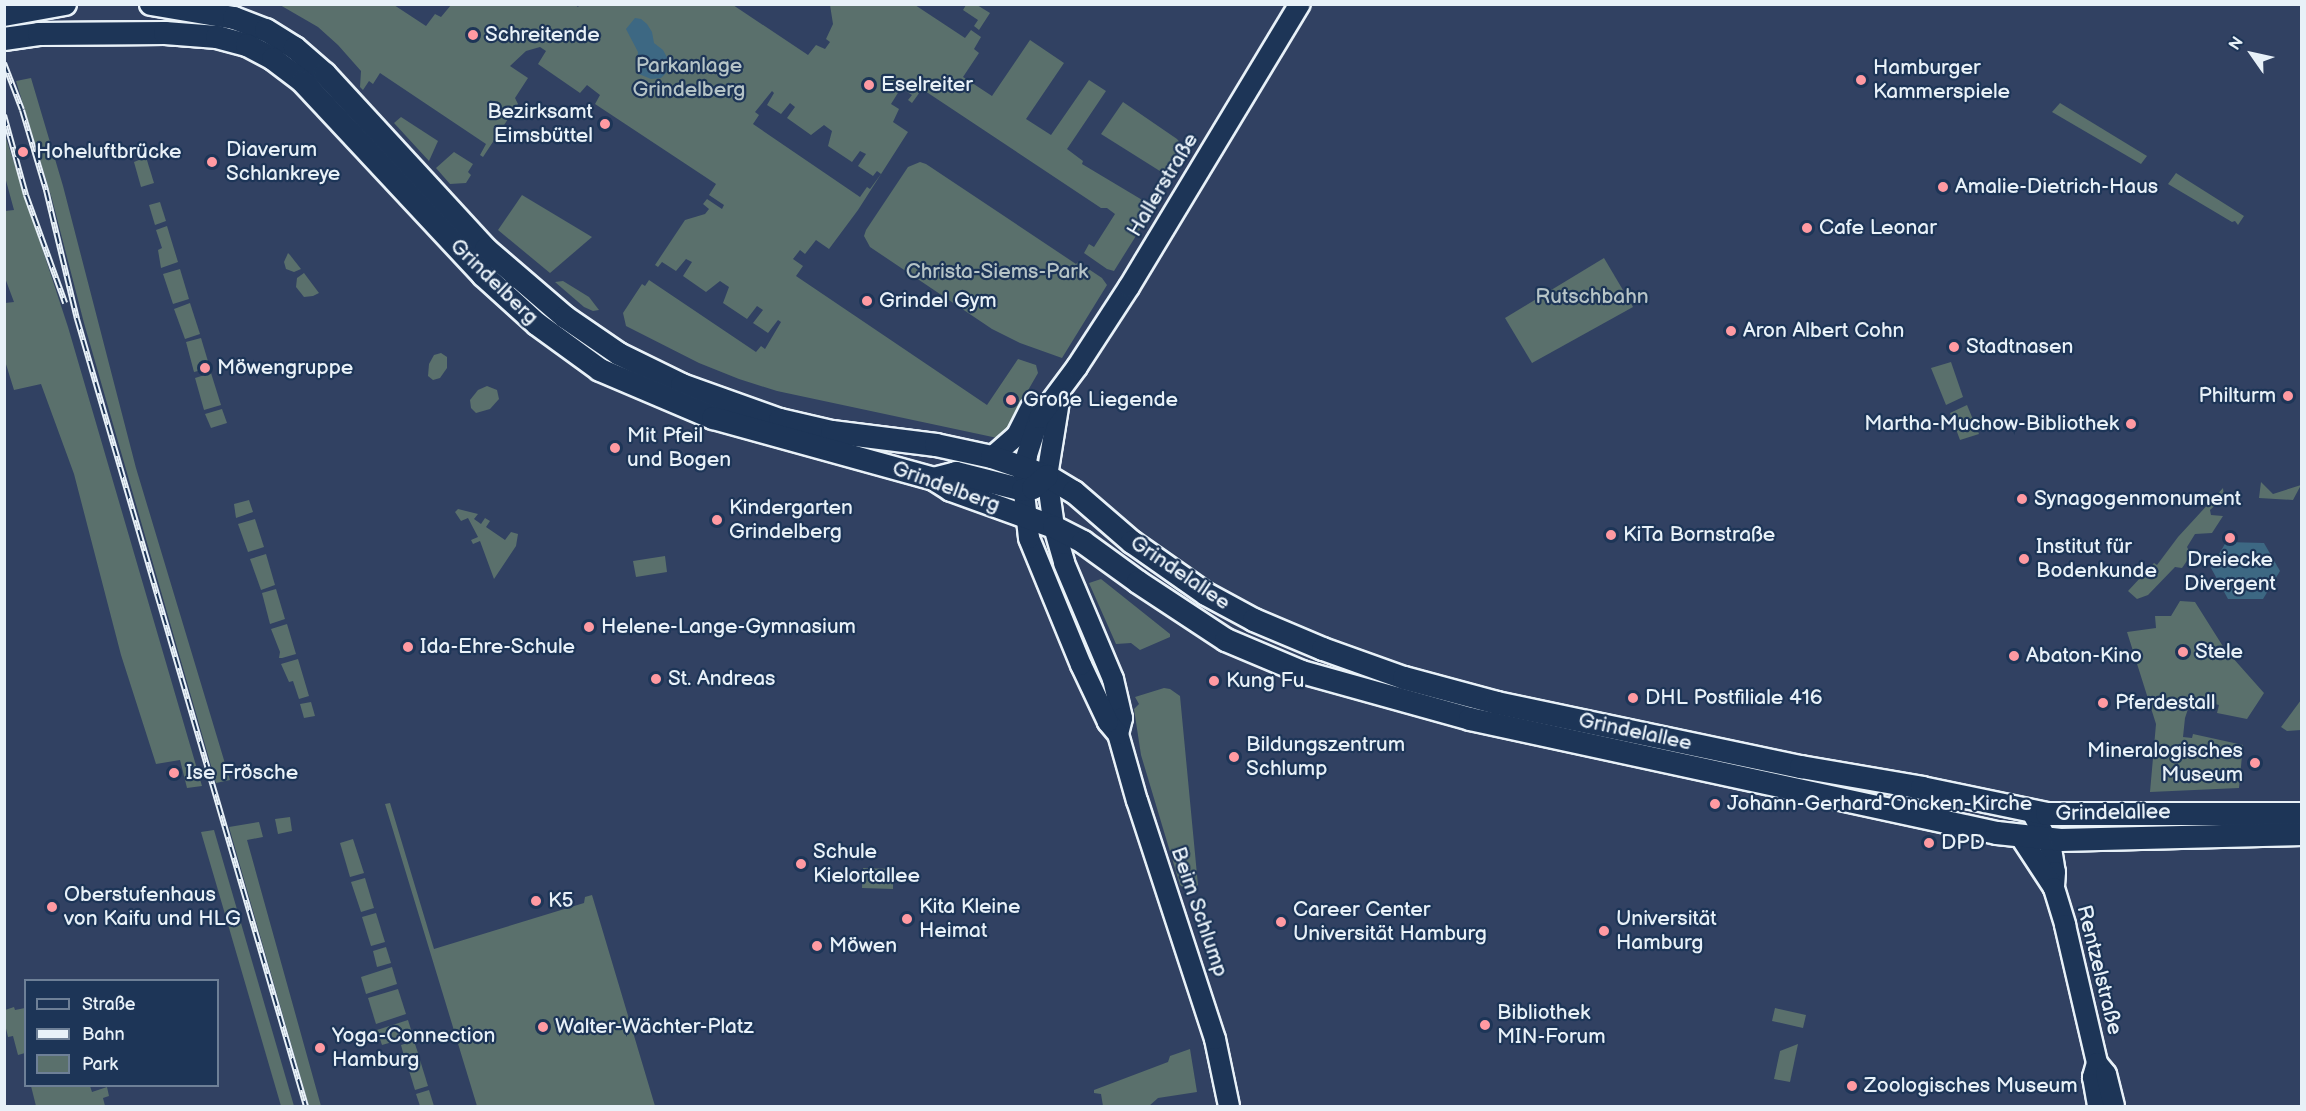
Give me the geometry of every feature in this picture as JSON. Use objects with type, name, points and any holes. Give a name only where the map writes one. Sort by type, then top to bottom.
[{"type":"main road","points":[[4,15],[65,4]]},
{"type":"main road","name":"Grindelberg","points":[[151,4],[234,18],[266,30],[295,48],[325,75],[452,215],[492,255],[564,317],[619,354],[703,393],[780,420],[832,432],[925,443],[992,457],[1024,480]]},
{"type":"main road","name":"Hallerstraße","points":[[1024,480],[1036,426],[1129,287],[1300,4]]},
{"type":"main road","name":"Grindelberg","points":[[4,39],[39,34],[179,33],[224,39],[247,45],[273,59],[303,82],[483,275],[537,324],[589,364],[628,384],[728,423],[934,479],[951,489],[1025,515]]},
{"type":"main road","points":[[992,457],[1017,435],[1040,396],[1063,387]]},
{"type":"main road","name":"Hallerstraße","points":[[1047,476],[1055,416],[1063,387]]},
{"type":"main road","points":[[934,479],[956,474],[1024,480]]},
{"type":"main road","name":"Grindelallee","points":[[1024,480],[1047,476],[1074,492],[1132,542],[1214,598],[1278,632],[1395,675],[1497,703],[1801,767],[1922,788],[2032,812],[2066,816],[2158,812],[2301,814]]},
{"type":"main road","name":"Beim Schlump","points":[[1047,476],[1054,527],[1064,563],[1113,679],[1122,718],[1118,734]]},
{"type":"main road","name":"Beim Schlump","points":[[1024,480],[1025,515],[1029,538],[1081,665],[1093,684],[1108,722],[1118,734],[1137,801],[1215,1039],[1229,1107]]},
{"type":"main road","name":"Grindelallee","points":[[1025,515],[1083,542],[1137,582],[1226,639],[1281,665],[1323,679],[1470,719],[1922,817],[2048,840],[2301,834]]},
{"type":"main road","name":"Rentzelstraße","points":[[2032,812],[2048,840],[2055,872],[2054,888]]},
{"type":"main road","name":"Rentzelstraße","points":[[2020,836],[2054,888],[2068,935],[2097,1063],[2106,1074],[2114,1107]]},
{"type":"main road","name":"Rentzelstraße","points":[[2097,1063],[2093,1077],[2098,1107]]},
{"type":"green space","name":"Parkanlage Grindelberg","points":[[574,4],[578,7],[580,4],[733,5],[808,55],[816,45],[825,49],[830,42],[826,39],[833,24],[830,5],[915,5],[965,38],[971,30],[981,37],[974,49],[979,53],[963,77],[992,96],[1030,40],[1064,63],[1026,119],[1051,135],[1089,80],[1106,91],[1067,149],[1083,161],[1082,164],[1154,207],[1114,271],[1107,269],[1084,253],[1089,244],[1094,247],[1115,214],[1107,208],[1101,208],[922,89],[912,103],[908,100],[912,95],[901,88],[891,104],[899,109],[893,122],[908,132],[858,210],[829,249],[816,240],[805,254],[800,250],[793,259],[803,266],[796,276],[987,405],[1018,359],[1036,365],[1038,373],[1002,439],[777,391],[699,363],[626,326],[623,313],[642,284],[645,286],[649,280],[756,352],[761,346],[765,349],[781,322],[778,320],[768,333],[753,323],[763,310],[757,306],[747,319],[723,303],[729,287],[720,281],[706,292],[683,276],[692,262],[686,259],[676,271],[662,262],[658,267],[655,265],[685,220],[705,214],[709,209],[703,204],[707,199],[722,209],[724,205],[709,195],[716,184],[595,104],[600,95],[587,85],[580,93],[538,64],[546,51],[540,47],[526,51],[510,66],[528,78],[515,98],[518,104],[483,157],[480,155],[486,144],[380,73],[373,84],[369,81],[363,90],[360,87],[361,71],[338,45],[318,27],[280,5],[394,5],[426,26],[435,14],[441,17],[451,5]],"holes":[[[772,91],[774,93],[767,105],[781,114],[790,103],[795,107],[787,118],[811,135],[824,125],[832,131],[828,146],[852,162],[860,151],[866,154],[858,166],[873,176],[877,171],[881,174],[870,189],[867,187],[860,197],[753,124],[759,115],[755,112]]]},
{"type":"green space","points":[[966,5],[977,5],[990,13],[979,30],[974,26],[978,20],[963,10]]},
{"type":"green space","points":[[31,78],[63,186],[136,468],[230,780],[216,783],[84,323],[52,199],[16,81]]},
{"type":"green space","points":[[1123,102],[1181,144],[1182,162],[1171,178],[1101,134]]},
{"type":"green space","points":[[2060,103],[2147,156],[2141,164],[2052,112]]},
{"type":"green space","points":[[401,117],[438,141],[429,161],[394,123]]},
{"type":"green space","points":[[4,132],[68,327],[202,786],[187,788],[180,760],[156,764],[121,655],[74,474],[41,384],[14,390],[5,361],[5,303],[14,302],[5,278],[5,211],[14,210],[5,177]]},
{"type":"green space","points":[[454,152],[473,164],[468,172],[471,175],[466,183],[450,184],[436,168]]},
{"type":"green space","points":[[146,157],[154,183],[141,187],[134,162]]},
{"type":"green space","name":"Christa-Siems-Park","points":[[920,162],[1076,264],[1078,262],[1102,278],[1107,285],[1062,358],[1020,343],[992,329],[870,247],[864,236],[866,230],[908,167]]},
{"type":"green space","points":[[2176,173],[2244,216],[2238,225],[2235,221],[2232,222],[2168,184]]},
{"type":"green space","points":[[522,195],[592,237],[550,273],[498,230]]},
{"type":"green space","points":[[160,202],[166,221],[155,225],[149,205]]},
{"type":"green space","points":[[167,226],[178,262],[161,268],[158,250],[162,248],[156,230]]},
{"type":"green space","points":[[288,253],[301,269],[294,272],[286,269],[284,262]]},
{"type":"green space","name":"Rutschbahn","points":[[1604,258],[1633,307],[1532,363],[1505,318]]},
{"type":"green space","points":[[180,269],[189,299],[173,304],[163,274]]},
{"type":"green space","points":[[304,273],[319,293],[304,297],[296,287],[297,278]]},
{"type":"green space","points":[[563,281],[589,297],[599,310],[593,311],[584,307],[555,282]]},
{"type":"green space","points":[[190,303],[200,334],[185,339],[174,309]]},
{"type":"green space","points":[[201,338],[210,368],[194,372],[186,342]]},
{"type":"green space","points":[[441,353],[447,357],[447,368],[440,378],[433,380],[428,376],[429,364],[434,355]]},
{"type":"green space","points":[[1951,362],[1963,397],[1946,405],[1931,368]]},
{"type":"green space","points":[[211,373],[221,405],[204,410],[195,378]]},
{"type":"green space","points":[[487,386],[497,390],[499,399],[490,409],[476,413],[471,408],[470,400],[478,390]]},
{"type":"green space","points":[[1967,405],[1979,434],[1960,440],[1950,413]]},
{"type":"green space","points":[[222,409],[227,423],[211,428],[205,414]]},
{"type":"green space","points":[[2261,482],[2273,494],[2301,485],[2293,500],[2259,498]]},
{"type":"green space","points":[[2223,488],[2224,497],[2210,510],[2211,515],[2223,516],[2212,533],[2195,534],[2187,547],[2191,555],[2182,568],[2175,567],[2148,595],[2137,599],[2128,591],[2154,563],[2157,565],[2178,537]]},
{"type":"green space","points":[[249,500],[253,512],[236,518],[234,504]]},
{"type":"green space","points":[[458,509],[478,514],[474,519],[481,524],[485,518],[490,521],[486,527],[505,540],[511,532],[518,534],[516,546],[494,579],[480,541],[473,544],[471,540],[478,537],[468,518],[461,521],[455,512]]},
{"type":"green space","points":[[255,519],[264,547],[248,552],[238,524]]},
{"type":"green space","points":[[266,554],[275,585],[261,590],[250,559]]},
{"type":"green space","points":[[665,556],[667,572],[636,577],[633,561]]},
{"type":"green space","points":[[1101,579],[1170,634],[1170,637],[1140,650],[1131,643],[1116,644],[1089,583]]},
{"type":"green space","points":[[276,589],[285,619],[270,624],[262,593]]},
{"type":"green space","points":[[2180,601],[2195,602],[2224,648],[2264,693],[2247,719],[2217,713],[2219,705],[2200,700],[2198,711],[2188,709],[2185,718],[2183,737],[2192,738],[2193,734],[2243,745],[2239,788],[2150,792],[2156,724],[2127,632],[2156,628],[2155,616],[2171,616]]},
{"type":"green space","points":[[287,624],[296,654],[279,658],[280,652],[271,629]]},
{"type":"green space","points":[[298,659],[309,696],[299,699],[293,681],[289,682],[281,664]]},
{"type":"green space","points":[[1164,688],[1180,696],[1198,885],[1191,894],[1180,885],[1141,755],[1134,709],[1139,704],[1135,697]]},
{"type":"green space","points":[[2301,700],[2301,730],[2287,731],[2281,727]]},
{"type":"green space","points":[[311,702],[315,716],[304,718],[300,704]]},
{"type":"green space","name":"Walter-Wächter-Platz","points":[[390,803],[434,949],[584,903],[585,897],[592,895],[655,1106],[477,1106],[385,804]]},
{"type":"green space","points":[[290,817],[292,831],[278,834],[275,819]]},
{"type":"green space","points":[[259,822],[263,837],[247,840],[321,1106],[309,1106],[229,827]]},
{"type":"green space","points":[[214,830],[294,1106],[281,1106],[201,832]]},
{"type":"green space","points":[[353,839],[364,873],[350,877],[340,843]]},
{"type":"green space","points":[[863,868],[893,869],[893,889],[862,888]]},
{"type":"green space","points":[[365,878],[374,908],[361,912],[351,882]]},
{"type":"green space","points":[[376,913],[385,942],[371,946],[362,917]]},
{"type":"green space","points":[[386,947],[391,963],[377,967],[373,951]]},
{"type":"green space","points":[[392,967],[397,984],[366,994],[361,977]]},
{"type":"green space","points":[[398,989],[406,1014],[376,1024],[368,998]]},
{"type":"green space","points":[[14,1007],[15,1010],[24,1008],[24,1053],[18,1055],[13,1036],[8,1037],[5,1010]]},
{"type":"green space","points":[[1775,1008],[1806,1015],[1803,1028],[1772,1021]]},
{"type":"green space","points":[[408,1020],[413,1036],[382,1045],[377,1030]]},
{"type":"green space","points":[[414,1041],[419,1056],[405,1060],[401,1045]]},
{"type":"green space","points":[[1798,1044],[1790,1082],[1774,1079],[1780,1051]]},
{"type":"green space","points":[[1190,1049],[1197,1092],[1158,1098],[1149,1106],[1103,1106],[1101,1094],[1094,1093],[1094,1090],[1168,1062],[1170,1056]]},
{"type":"green space","points":[[420,1060],[428,1086],[415,1090],[407,1064]]},
{"type":"green space","points":[[31,1087],[90,1087],[92,1092],[107,1087],[109,1096],[103,1098],[105,1106],[36,1106]]},
{"type":"green space","points":[[429,1090],[434,1106],[420,1106],[416,1094]]},
{"type":"water","points":[[635,18],[647,24],[652,32],[654,43],[663,50],[669,61],[668,71],[661,78],[651,79],[639,74],[636,69],[638,52],[626,29]]},
{"type":"water","points":[[2226,542],[2264,543],[2280,571],[2263,599],[2228,599],[2211,568]]},
{"type":"railway","points":[[4,63],[22,110],[46,190],[77,319],[306,1106]]},
{"type":"railway","points":[[4,115],[26,195],[65,303]]},
{"type":"place","name":"Schreitende","points":[[473,35]]},
{"type":"place","name":"Hamburger Kammerspiele","points":[[1861,80]]},
{"type":"place","name":"Eselreiter","points":[[869,85]]},
{"type":"place","name":"Bezirksamt Eimsbüttel","points":[[605,124]]},
{"type":"place","name":"Hoheluftbrücke","points":[[23,152]]},
{"type":"place","name":"Diaverum Schlankreye","points":[[212,162]]},
{"type":"place","name":"Amalie-Dietrich-Haus","points":[[1943,187]]},
{"type":"place","name":"Cafe Leonar","points":[[1807,228]]},
{"type":"place","name":"Grindel Gym","points":[[867,301]]},
{"type":"place","name":"Aron Albert Cohn","points":[[1731,331]]},
{"type":"place","name":"Stadtnasen","points":[[1954,347]]},
{"type":"place","name":"Möwengruppe","points":[[205,368]]},
{"type":"place","name":"Philturm","points":[[2288,396]]},
{"type":"place","name":"Große Liegende","points":[[1011,400]]},
{"type":"place","name":"Martha-Muchow-Bibliothek","points":[[2131,424]]},
{"type":"place","name":"Mit Pfeil und Bogen","points":[[615,448]]},
{"type":"place","name":"Synagogenmonument","points":[[2022,499]]},
{"type":"place","name":"Kindergarten Grindelberg","points":[[717,520]]},
{"type":"place","name":"KiTa Bornstraße","points":[[1611,535]]},
{"type":"place","name":"Dreiecke Divergent","points":[[2230,538]]},
{"type":"place","name":"Institut für Bodenkunde","points":[[2024,559]]},
{"type":"place","name":"Helene-Lange-Gymnasium","points":[[589,627]]},
{"type":"place","name":"Ida-Ehre-Schule","points":[[408,647]]},
{"type":"place","name":"Stele","points":[[2183,652]]},
{"type":"place","name":"Abaton-Kino","points":[[2014,656]]},
{"type":"place","name":"St. Andreas","points":[[656,679]]},
{"type":"place","name":"Kung Fu","points":[[1214,681]]},
{"type":"place","name":"DHL Postfiliale 416","points":[[1633,698]]},
{"type":"place","name":"Pferdestall","points":[[2103,703]]},
{"type":"place","name":"Bildungszentrum Schlump","points":[[1234,757]]},
{"type":"place","name":"Mineralogisches Museum","points":[[2255,763]]},
{"type":"place","name":"Ise Frösche","points":[[174,773]]},
{"type":"place","name":"Johann-Gerhard-Oncken-Kirche","points":[[1715,804]]},
{"type":"place","name":"DPD","points":[[1929,843]]},
{"type":"place","name":"Schule Kielortallee","points":[[801,864]]},
{"type":"place","name":"K5","points":[[536,901]]},
{"type":"place","name":"Oberstufenhaus von Kaifu und HLG","points":[[52,907]]},
{"type":"place","name":"Kita Kleine Heimat","points":[[907,919]]},
{"type":"place","name":"Career Center Universität Hamburg","points":[[1281,922]]},
{"type":"place","name":"Universität Hamburg","points":[[1604,931]]},
{"type":"place","name":"Möwen","points":[[817,946]]},
{"type":"place","name":"Bibliothek MIN-Forum","points":[[1485,1025]]},
{"type":"place","name":"Walter-Wächter-Platz","points":[[543,1027]]},
{"type":"place","name":"Yoga-Connection Hamburg","points":[[320,1048]]},
{"type":"place","name":"Zoologisches Museum","points":[[1852,1086]]}]
